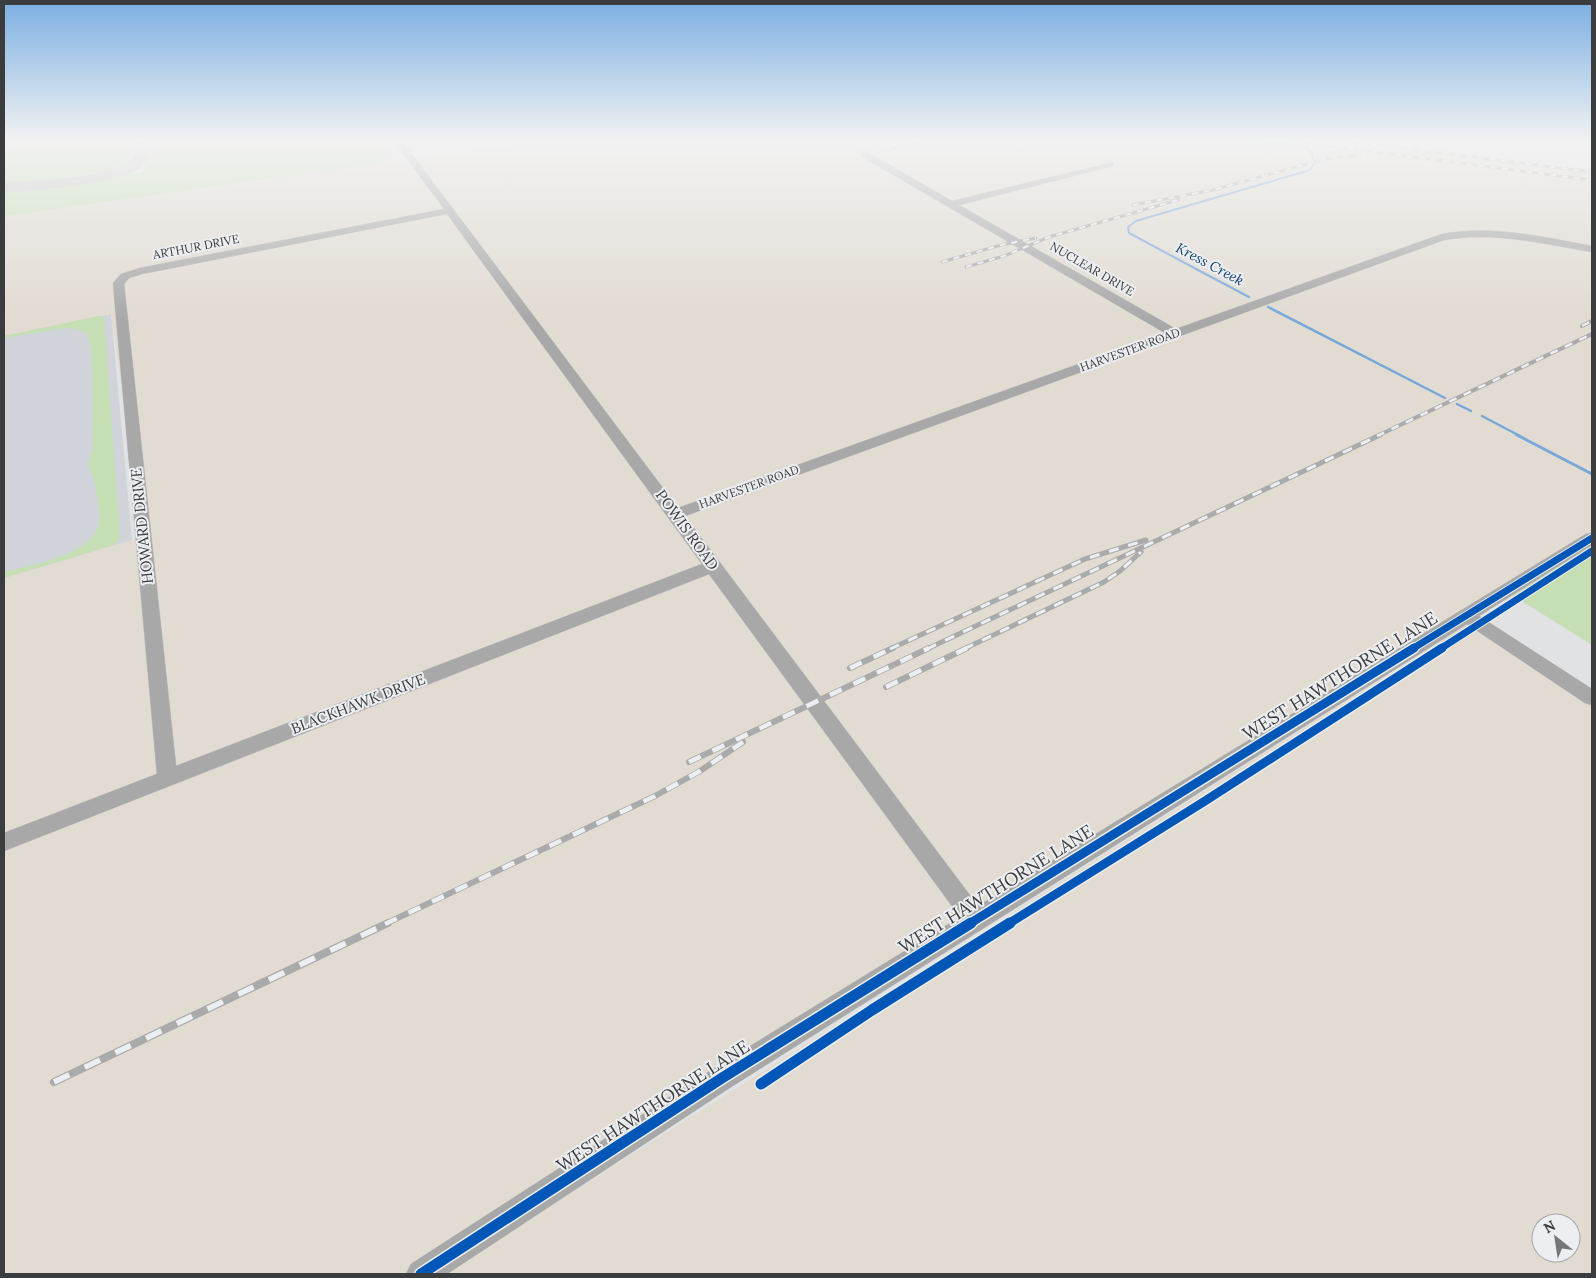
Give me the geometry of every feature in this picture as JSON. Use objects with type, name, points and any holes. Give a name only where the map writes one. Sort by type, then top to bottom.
[{"type":"street","name":"POWIS ROAD","points":[[443,201],[975,920]]},
{"type":"street","name":"NUCLEAR DRIVE","points":[[945,201],[1176,334]]},
{"type":"street","points":[[951,204],[964,201]]},
{"type":"street","name":"ARTHUR DRIVE","points":[[125,276],[140,271],[450,210]]},
{"type":"street","name":"HARVESTER ROAD","points":[[675,514],[1450,235],[1490,234],[1592,249]]},
{"type":"street","name":"HOWARD DRIVE","points":[[125,276],[118,282],[167,778]]},
{"type":"street","name":"WEST HAWTHORNE LANE","points":[[420,1274],[722,1078],[1592,538]]},
{"type":"street","name":"BLACKHAWK DRIVE","points":[[4,842],[713,566]]},
{"type":"street","points":[[1466,616],[1592,698]]},
{"type":"shaded area","points":[[115,201],[1592,201],[1592,540],[404,1274],[4,1274],[4,578],[144,538],[111,314],[4,336],[5,216]]},
{"type":"shaded area","points":[[111,314],[132,540],[4,578],[4,336]]},
{"type":"shaded area","points":[[1469,623],[1592,705],[1592,1274],[444,1274]]},
{"type":"green space","points":[[4,201],[114,201],[6,216],[4,218]]},
{"type":"green space","points":[[99,316],[104,317],[120,538],[114,545],[4,578],[4,572],[58,558],[72,552],[93,536],[98,525],[99,516],[96,487],[88,465],[93,448],[91,345],[87,334],[79,330],[66,328],[4,338],[4,336]]},
{"type":"green space","points":[[1592,538],[1592,645],[1507,592]]},
{"type":"waterway","name":"Kress Creek","points":[[1198,270],[1129,233],[1128,227],[1136,221],[1205,201]]},
{"type":"waterway","name":"Kress Creek","points":[[1196,269],[1249,297]]},
{"type":"waterway","name":"Kress Creek","points":[[1268,307],[1445,398]]},
{"type":"waterway","name":"Kress Creek","points":[[1457,404],[1471,411]]},
{"type":"waterway","name":"Kress Creek","points":[[1482,416],[1520,436]]},
{"type":"waterway","name":"Kress Creek","points":[[1517,435],[1592,474]]},
{"type":"railway","points":[[1133,205],[1156,201]]},
{"type":"railway","points":[[966,267],[1004,256],[1049,237],[1176,201]]},
{"type":"railway","points":[[942,262],[1001,245],[1036,238]]},
{"type":"railway","points":[[1582,326],[1592,321]]},
{"type":"railway","points":[[1377,436],[1592,334]]},
{"type":"railway","points":[[927,649],[1380,435]]},
{"type":"railway","points":[[890,649],[1085,559],[1146,540]]},
{"type":"railway","points":[[964,649],[1104,582],[1120,571],[1141,552]]},
{"type":"railway","points":[[850,668],[893,648]]},
{"type":"railway","points":[[689,762],[929,648]]},
{"type":"railway","points":[[886,687],[967,648]]},
{"type":"railway","points":[[385,924],[655,796],[700,771],[743,742]]},
{"type":"railway","points":[[54,1082],[388,923]]},
{"type":"cycle path","points":[[421,1274],[722,1078],[1592,538]]},
{"type":"cycle path","points":[[761,1084],[872,1010],[1205,801],[1592,551]]}]
